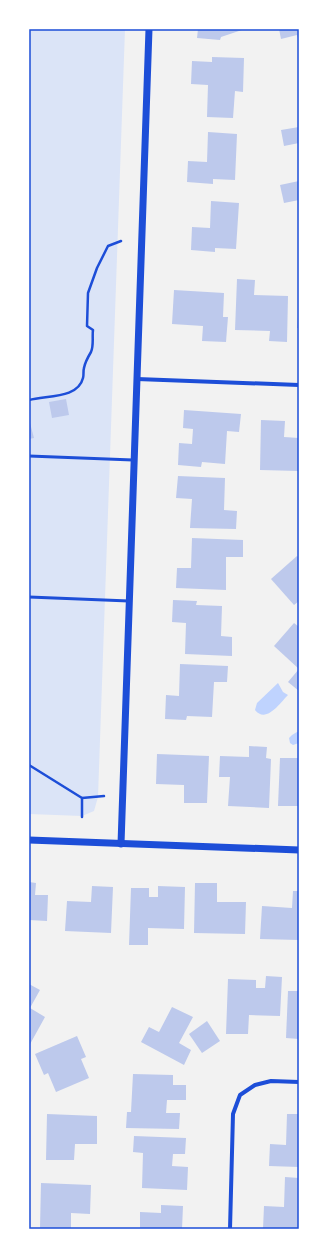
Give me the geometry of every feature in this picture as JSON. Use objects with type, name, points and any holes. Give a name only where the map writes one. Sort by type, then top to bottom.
[{"type":"street","points":[[121,844],[149,29]]},
{"type":"street","points":[[137,379],[299,385]]},
{"type":"street","points":[[29,840],[299,850]]},
{"type":"street","points":[[230,1229],[233,1114],[240,1095],[255,1085],[271,1081],[299,1082]]},
{"type":"lane","points":[[29,456],[134,460]]},
{"type":"lane","points":[[29,597],[129,601]]},
{"type":"path","points":[[29,400],[65,394],[73,391],[79,386],[83,378],[87,357],[92,351],[93,330],[87,326],[88,293],[97,268],[108,246],[121,241]]},
{"type":"path","points":[[29,765],[82,798],[104,796]]},
{"type":"path","points":[[82,798],[82,817]]},
{"type":"shaded area","points":[[29,29],[125,29],[98,797],[94,811],[82,816],[29,814]]},
{"type":"water","points":[[278,683],[283,692],[288,695],[273,711],[264,715],[259,714],[255,710],[257,703]]},
{"type":"water","points":[[299,732],[299,743],[293,745],[290,743],[289,738]]},
{"type":"building","points":[[198,29],[245,29],[221,37],[220,40],[197,38]]},
{"type":"building","points":[[279,29],[299,29],[299,41],[297,35],[281,39]]},
{"type":"building","points":[[212,57],[244,58],[243,92],[235,91],[233,118],[207,117],[208,85],[191,84],[192,61],[212,62]]},
{"type":"building","points":[[299,127],[299,143],[284,146],[281,130]]},
{"type":"building","points":[[208,132],[237,134],[235,180],[213,179],[213,184],[187,182],[188,161],[207,162]]},
{"type":"building","points":[[299,181],[299,200],[284,203],[280,185]]},
{"type":"building","points":[[211,201],[239,203],[236,249],[215,248],[215,252],[191,250],[192,227],[210,228]]},
{"type":"building","points":[[237,279],[255,280],[254,295],[288,296],[287,342],[269,341],[270,331],[235,330]]},
{"type":"building","points":[[174,290],[224,293],[223,317],[228,317],[226,342],[202,341],[203,326],[172,324]]},
{"type":"building","points":[[298,317],[299,328],[297,328]]},
{"type":"building","points":[[66,399],[69,415],[52,418],[49,402]]},
{"type":"building","points":[[184,410],[241,414],[239,432],[227,431],[225,464],[202,462],[201,467],[178,465],[179,443],[192,444],[193,429],[183,428]]},
{"type":"building","points":[[261,420],[285,421],[284,437],[299,438],[299,471],[260,470]]},
{"type":"building","points":[[29,423],[34,438],[29,439]]},
{"type":"building","points":[[178,476],[225,478],[224,510],[237,511],[236,529],[190,528],[192,499],[176,498]]},
{"type":"building","points":[[192,538],[243,540],[243,557],[226,557],[226,590],[176,588],[177,568],[191,568]]},
{"type":"building","points":[[297,556],[299,558],[299,601],[294,605],[271,579]]},
{"type":"building","points":[[173,600],[197,601],[196,605],[222,606],[221,636],[232,637],[232,656],[185,654],[186,623],[172,622]]},
{"type":"building","points":[[294,623],[299,627],[299,669],[274,646]]},
{"type":"building","points":[[180,664],[228,666],[227,682],[214,682],[212,717],[187,716],[186,720],[165,719],[166,695],[179,696]]},
{"type":"building","points":[[299,669],[299,691],[288,682]]},
{"type":"building","points":[[249,746],[267,747],[266,758],[271,759],[269,808],[228,806],[230,777],[219,777],[220,756],[249,757]]},
{"type":"building","points":[[157,754],[209,756],[207,803],[184,803],[184,785],[156,784]]},
{"type":"building","points":[[280,758],[299,758],[299,806],[278,806]]},
{"type":"building","points":[[29,882],[36,883],[35,895],[48,895],[47,921],[29,920]]},
{"type":"building","points":[[195,883],[217,883],[217,902],[246,902],[245,934],[194,933]]},
{"type":"building","points":[[92,886],[113,887],[111,933],[65,931],[67,901],[91,902]]},
{"type":"building","points":[[158,886],[185,887],[184,929],[148,928],[148,945],[129,945],[131,888],[149,888],[149,897],[158,897]]},
{"type":"building","points":[[293,891],[299,891],[299,940],[260,939],[262,906],[292,908]]},
{"type":"building","points":[[266,976],[282,977],[280,1016],[249,1015],[248,1034],[226,1034],[228,979],[256,980],[256,988],[265,988]]},
{"type":"building","points":[[29,984],[40,990],[30,1008],[45,1017],[29,1046]]},
{"type":"building","points":[[288,991],[299,991],[299,1039],[286,1038]]},
{"type":"building","points":[[172,1007],[193,1017],[179,1043],[191,1050],[184,1065],[141,1042],[149,1027],[159,1032]]},
{"type":"building","points":[[207,1021],[220,1041],[202,1053],[189,1034]]},
{"type":"building","points":[[77,1036],[86,1057],[81,1059],[89,1078],[56,1092],[48,1073],[44,1075],[35,1054]]},
{"type":"building","points":[[133,1074],[173,1075],[173,1085],[186,1085],[186,1100],[167,1100],[166,1113],[180,1113],[179,1129],[126,1128],[127,1112],[131,1112]]},
{"type":"building","points":[[47,1114],[97,1116],[97,1144],[75,1144],[74,1160],[46,1160]]},
{"type":"building","points":[[287,1114],[299,1114],[299,1167],[269,1166],[270,1144],[286,1145]]},
{"type":"building","points":[[134,1136],[186,1138],[185,1154],[173,1154],[172,1166],[188,1167],[187,1190],[142,1188],[143,1153],[133,1152]]},
{"type":"building","points":[[285,1177],[299,1178],[299,1229],[263,1229],[264,1206],[284,1207]]},
{"type":"building","points":[[41,1183],[91,1185],[90,1214],[71,1213],[71,1229],[40,1228]]},
{"type":"building","points":[[161,1205],[183,1206],[182,1229],[140,1229],[140,1212],[161,1213]]}]
